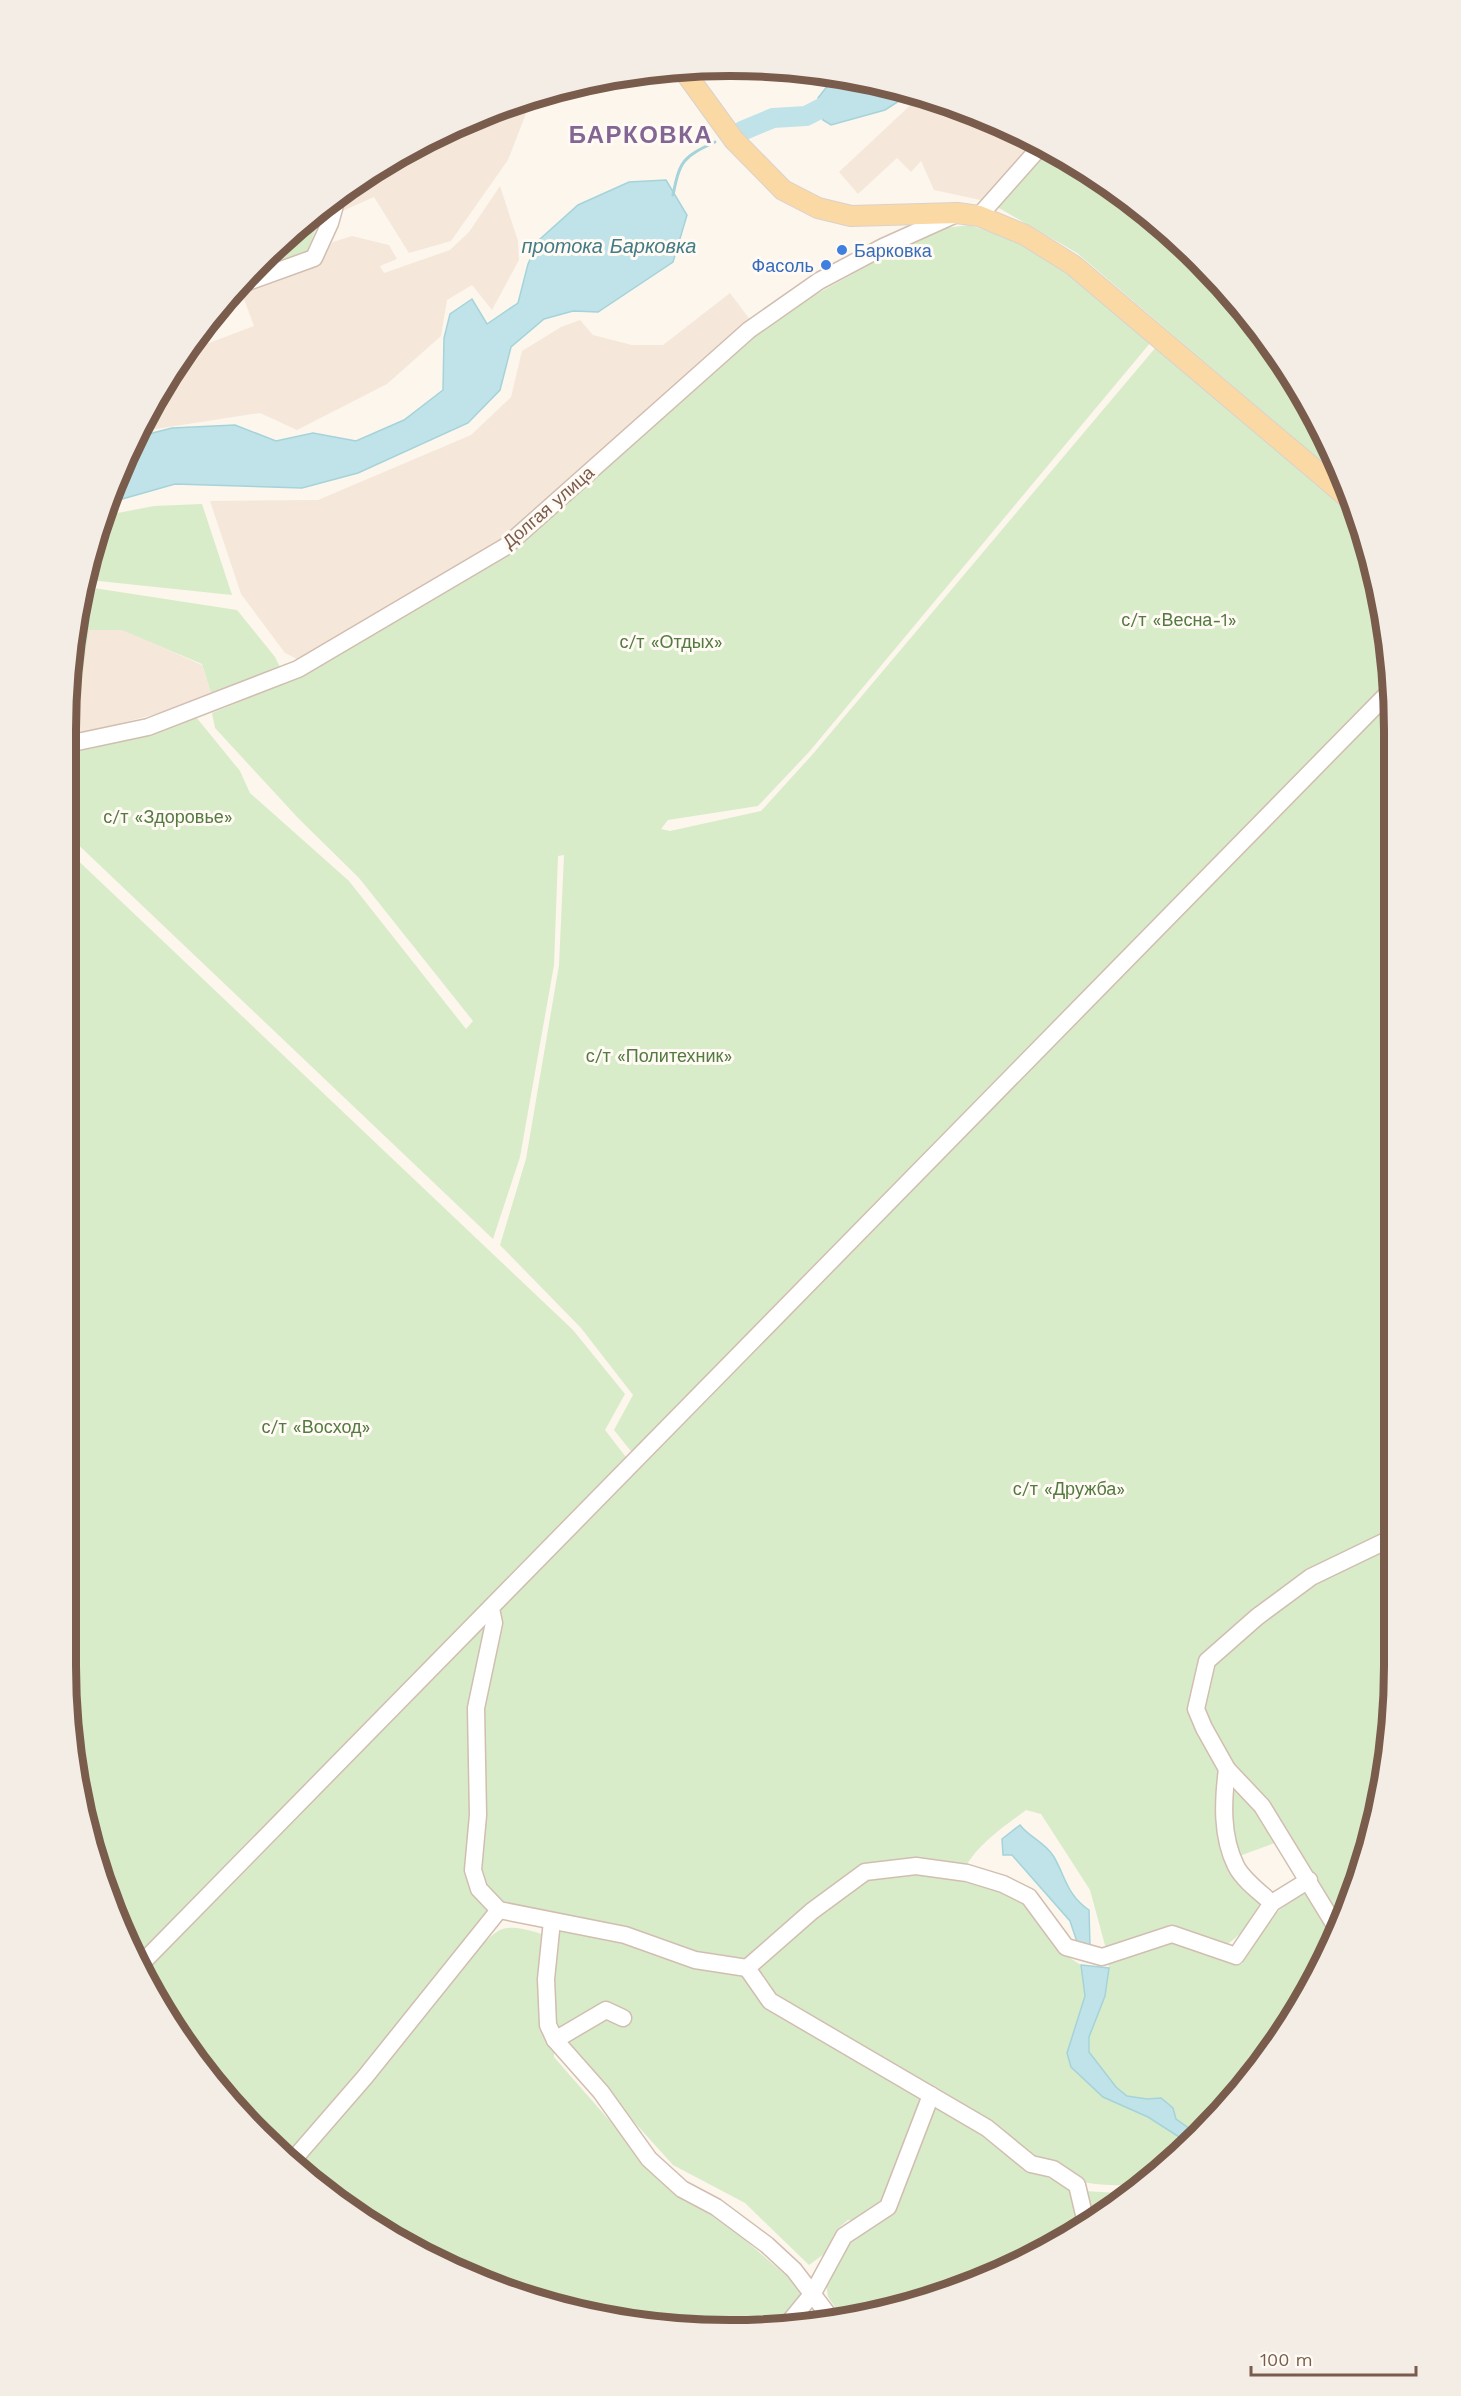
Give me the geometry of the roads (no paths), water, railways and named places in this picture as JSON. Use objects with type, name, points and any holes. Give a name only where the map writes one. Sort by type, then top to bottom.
[{"type":"main road","points":[[689,78],[734,140],[783,190],[809,203],[851,216],[957,213],[979,216],[1025,235],[1072,264],[1339,490]]},
{"type":"street","points":[[979,216],[1036,152]]},
{"type":"street","points":[[259,278],[314,258],[333,211]]},
{"type":"street","name":"Долгая улица","points":[[76,742],[148,727],[298,669],[505,547],[749,330],[819,281],[883,247],[957,213]]},
{"type":"street","points":[[146,1959],[1383,698]]},
{"type":"street","points":[[1333,1921],[1262,1806],[1227,1769],[1196,1709],[1207,1661],[1257,1617],[1311,1577],[1384,1542]]},
{"type":"street","points":[[491,1609],[494,1623],[476,1708],[478,1815],[473,1870],[479,1889],[499,1910],[625,1935],[695,1960],[747,1968],[770,2001],[987,2128],[1031,2164],[1053,2169],[1077,2185],[1084,2215]]},
{"type":"street","points":[[1227,1769],[1223,1803],[1228,1845],[1237,1868],[1272,1903]]},
{"type":"street","points":[[747,1968],[812,1911],[865,1872],[916,1866],[967,1873],[1003,1884],[1029,1896],[1066,1947],[1101,1957],[1172,1934],[1236,1956],[1272,1903],[1309,1880]]},
{"type":"street","points":[[297,2155],[365,2077],[499,1910]]},
{"type":"street","points":[[552,1920],[546,1978],[548,2025],[555,2040],[601,2092],[650,2159],[682,2189],[716,2207],[767,2245],[813,2293],[827,2312]]},
{"type":"street","points":[[555,2040],[606,2010],[623,2018]]},
{"type":"street","points":[[794,2316],[813,2293],[844,2236],[888,2207],[931,2095]]},
{"type":"water","points":[[829,84],[902,99],[885,110],[831,125],[823,120],[818,98]]},
{"type":"water","name":"протока Барковка","points":[[666,180],[687,215],[673,262],[598,312],[573,311],[544,319],[511,347],[500,390],[468,423],[358,473],[302,488],[175,484],[118,500],[148,434],[172,428],[235,425],[276,441],[313,433],[356,441],[404,420],[443,390],[444,338],[450,314],[472,299],[487,324],[518,303],[528,264],[539,240],[578,205],[629,182]]},
{"type":"water","points":[[1020,1825],[1050,1852],[1071,1892],[1089,1910],[1090,1947],[1077,1942],[1070,1921],[1012,1855],[1003,1855],[1002,1839]]},
{"type":"water","points":[[1081,1965],[1109,1968],[1105,1996],[1089,2037],[1089,2052],[1116,2087],[1127,2096],[1147,2099],[1161,2098],[1173,2108],[1176,2119],[1191,2130],[1182,2139],[1148,2117],[1103,2097],[1071,2067],[1067,2053],[1085,1996]]},
{"type":"waterway","points":[[742,131],[773,118],[806,116],[843,97]]},
{"type":"waterway","points":[[673,195],[678,174],[685,161],[689,156],[715,142]]},
{"type":"place","name":"Барковка","points":[[842,250]]},
{"type":"place","name":"Фасоль","points":[[826,265]]},
{"type":"district","name":"БАРКОВКА","points":[[641,135]]},
{"type":"park label","name":"с/т «Весна-1»","points":[[1179,619]]},
{"type":"park label","name":"с/т «Отдых»","points":[[671,641]]},
{"type":"park label","name":"с/т «Здоровье»","points":[[168,816]]},
{"type":"park label","name":"с/т «Политехник»","points":[[659,1055]]},
{"type":"park label","name":"с/т «Восход»","points":[[316,1426]]},
{"type":"park label","name":"с/т «Дружба»","points":[[1069,1488]]}]
